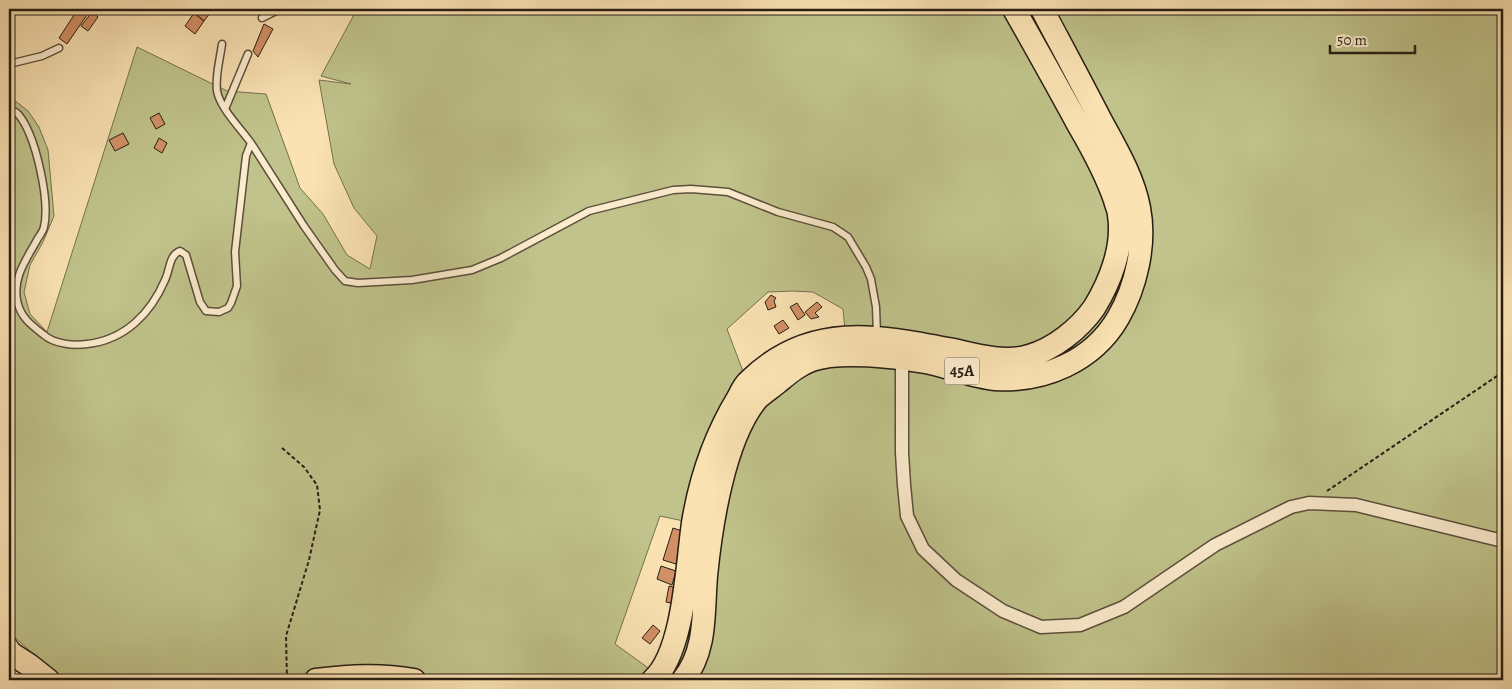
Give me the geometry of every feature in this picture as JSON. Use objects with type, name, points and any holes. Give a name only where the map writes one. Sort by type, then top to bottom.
[{"type":"highway","name":"45A","points":[[652,680],[658,675],[675,642],[687,577],[693,523],[700,490],[711,455],[725,418],[747,383],[768,364],[788,352],[813,342],[846,337],[888,338],[993,358],[1027,357],[1051,347],[1071,333],[1091,312],[1102,294],[1113,269],[1119,243],[1119,215],[1108,180],[1014,9]]},
{"type":"highway","name":"45A","points":[[683,680],[690,672],[701,644],[710,542],[727,465],[738,430],[757,399],[796,368],[813,360],[832,355],[877,356],[924,362],[994,379],[1034,377],[1062,369],[1087,354],[1112,329],[1124,307],[1136,276],[1140,244],[1140,209],[1129,174],[1042,9]]},
{"type":"highway","points":[[9,652],[42,676]]},
{"type":"highway","points":[[316,680],[352,676],[395,677],[414,680]]},
{"type":"street","points":[[902,360],[904,485],[908,516],[923,549],[956,580],[1003,611],[1041,627],[1080,625],[1124,607],[1214,545],[1291,507],[1309,503],[1356,505],[1503,541]]},
{"type":"lane","points":[[262,18],[280,9]]},
{"type":"lane","points":[[222,44],[217,91],[225,109],[251,143],[304,226],[335,270],[345,280],[358,283],[412,280],[472,270],[501,258],[589,211],[673,190],[691,189],[728,192],[778,212],[833,227],[848,237],[871,279],[876,306],[877,338]]},
{"type":"lane","points":[[9,64],[42,56],[59,48]]},
{"type":"lane","points":[[225,109],[248,54]]},
{"type":"lane","points":[[9,108],[18,114],[33,142],[38,157],[45,217],[43,229],[18,275],[16,292],[19,309],[25,319],[47,338],[55,342],[80,345],[100,343],[134,326],[146,313],[158,295],[172,259],[180,251],[186,255],[200,302],[206,311],[219,312],[228,308],[237,286],[235,252],[246,156],[251,143]]},
{"type":"lane","points":[[9,637],[42,676]]},
{"type":"path","points":[[1309,503],[1503,372]]},
{"type":"path","points":[[282,448],[304,467],[317,485],[320,510],[309,560],[286,636],[287,680]]},
{"type":"green space","points":[[357,9],[1503,9],[1503,680],[62,680],[9,632],[9,588],[13,582],[9,557],[9,96],[28,111],[39,127],[48,150],[54,216],[43,242],[30,265],[24,292],[30,314],[47,332],[137,47],[227,91],[266,94],[300,188],[323,214],[347,255],[370,269],[377,236],[354,208],[334,164],[319,80],[351,84],[321,76]],"holes":[[[768,292],[813,292],[843,309],[846,340],[747,382],[727,329]],[[660,516],[693,523],[658,675],[615,644]]]},
{"type":"building","points":[[78,9],[91,9],[67,44],[59,38]]},
{"type":"building","points":[[197,9],[213,9],[204,21],[194,13]]},
{"type":"building","points":[[92,12],[98,17],[88,31],[81,26]]},
{"type":"building","points":[[194,13],[204,21],[195,34],[185,26]]},
{"type":"building","points":[[264,24],[273,29],[258,57],[253,51]]},
{"type":"building","points":[[159,113],[165,124],[156,129],[150,118]]},
{"type":"building","points":[[123,133],[129,144],[115,151],[109,140]]},
{"type":"building","points":[[159,138],[167,143],[162,153],[154,148]]},
{"type":"building","points":[[771,295],[776,298],[774,301],[776,307],[768,310],[765,302]]},
{"type":"building","points":[[817,302],[822,307],[815,313],[819,317],[811,319],[805,312]]},
{"type":"building","points":[[797,303],[805,315],[798,320],[790,307]]},
{"type":"building","points":[[783,320],[789,328],[779,334],[774,326]]},
{"type":"building","points":[[673,528],[685,532],[676,564],[663,560]]},
{"type":"building","points":[[661,566],[676,571],[672,585],[657,579]]},
{"type":"building","points":[[669,586],[678,588],[675,604],[666,602]]},
{"type":"building","points":[[653,625],[660,631],[650,644],[642,638]]}]
